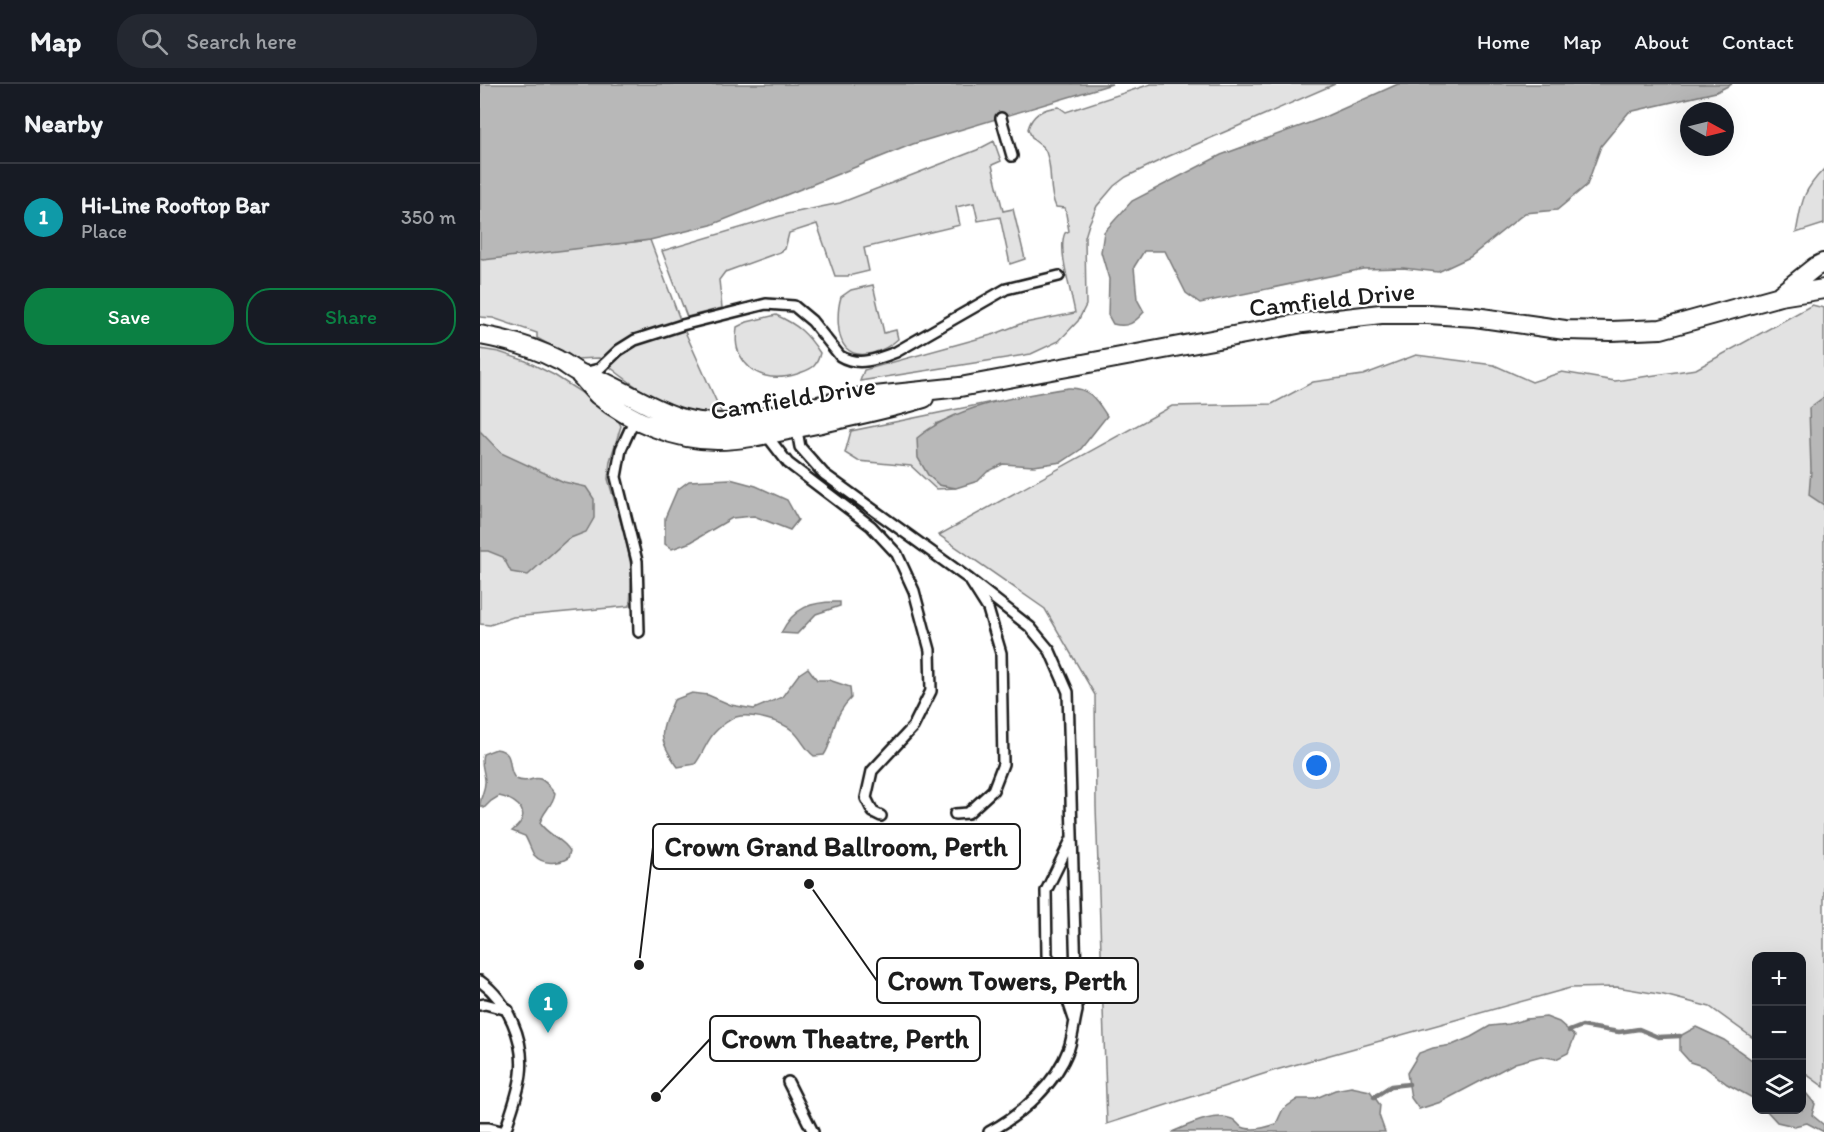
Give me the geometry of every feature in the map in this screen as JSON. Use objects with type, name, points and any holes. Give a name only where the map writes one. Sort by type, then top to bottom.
[{"type":"street","points":[[1780,296],[1815,267],[1824,267]]},
{"type":"street","name":"Camfield Drive","points":[[480,335],[529,347],[558,360],[579,373],[606,382],[638,410],[704,423],[741,422],[768,425],[795,419],[856,398],[960,387],[1303,323],[1352,317],[1428,314],[1475,317],[1565,330],[1611,332],[1661,328],[1780,296],[1824,289]]},
{"type":"lane","points":[[1001,118],[1012,156]]},
{"type":"lane","points":[[579,373],[599,369],[619,350],[634,340],[682,325],[766,304],[794,306],[812,321],[840,356],[846,360],[855,362],[877,359],[896,352],[1006,289],[1059,276]]},
{"type":"lane","points":[[638,410],[621,449],[616,477],[637,561],[639,632]]},
{"type":"lane","points":[[795,419],[800,447],[824,474],[969,579],[1030,627],[1050,651],[1068,692],[1077,1011],[1069,1048],[1057,1071],[1041,1093],[1006,1123],[989,1132]]},
{"type":"lane","points":[[768,425],[771,441],[788,464],[871,526],[897,554],[914,591],[930,650],[931,691],[912,727],[872,771],[866,798],[873,812],[881,816]]},
{"type":"lane","points":[[955,814],[968,813],[993,789],[1003,764],[1001,652],[988,609],[969,579]]},
{"type":"lane","points":[[1072,838],[1046,891],[1047,955],[1062,983],[1075,1021]]},
{"type":"lane","points":[[480,981],[508,1010],[519,1043],[522,1074],[505,1132],[480,1128]]},
{"type":"lane","points":[[480,1005],[485,1004],[508,1010]]},
{"type":"lane","points":[[788,1082],[813,1132]]},
{"type":"shaded area","points":[[480,84],[1112,84],[913,144],[711,225],[650,240],[483,260],[480,259]]},
{"type":"shaded area","points":[[1151,84],[1335,84],[1167,157],[1126,177],[1114,186],[1097,206],[1085,237],[1086,305],[1078,321],[1059,341],[1031,354],[860,381],[864,370],[995,334],[1020,324],[1075,313],[1063,250],[1065,233],[1069,231],[1065,208],[1056,207],[1046,152],[1033,139],[1028,129],[1032,119],[1044,110],[1059,107],[1066,112]]},
{"type":"shaded area","points":[[1398,84],[1732,84],[1716,92],[1629,112],[1601,146],[1587,185],[1557,210],[1525,213],[1470,257],[1438,272],[1403,268],[1363,269],[1200,303],[1186,293],[1165,251],[1144,251],[1134,267],[1137,299],[1144,312],[1130,324],[1113,324],[1108,315],[1109,279],[1101,252],[1104,232],[1132,201],[1221,155],[1320,119]]},
{"type":"shaded area","points":[[994,141],[1001,161],[992,165],[1003,211],[1013,209],[1025,259],[1010,264],[1000,217],[978,221],[974,203],[956,207],[960,225],[864,248],[869,271],[848,276],[835,276],[817,224],[789,233],[785,249],[780,252],[725,272],[719,280],[722,308],[687,317],[662,251],[787,214],[840,203],[977,150]]},
{"type":"shaded area","points":[[1824,169],[1824,224],[1796,233],[1804,198]]},
{"type":"shaded area","points":[[650,240],[682,325],[722,414],[696,414],[678,410],[641,390],[599,358],[575,359],[537,338],[537,333],[493,318],[480,317],[480,259]]},
{"type":"shaded area","points":[[873,285],[884,333],[896,330],[898,339],[873,353],[858,354],[846,348],[840,337],[838,316],[841,297],[851,290]]},
{"type":"shaded area","points":[[1812,305],[1824,308],[1824,1087],[1806,1074],[1806,952],[1752,952],[1752,1037],[1710,1007],[1664,995],[1617,987],[1570,988],[1276,1070],[1107,1124],[1096,807],[1095,695],[1045,609],[939,535],[1172,406],[1272,404],[1313,382],[1363,375],[1416,355],[1494,365],[1532,382],[1562,372],[1615,381],[1696,369]]},
{"type":"shaded area","points":[[776,315],[801,330],[820,353],[815,365],[804,372],[780,377],[765,376],[751,369],[740,355],[737,348],[737,327],[747,322]]},
{"type":"shaded area","points":[[480,349],[499,352],[526,361],[554,375],[615,414],[621,426],[610,461],[608,479],[626,540],[632,571],[630,606],[513,617],[490,625],[480,624]]},
{"type":"shaded area","points":[[1068,388],[1087,392],[1107,416],[1080,450],[1062,462],[1034,466],[1003,464],[987,472],[978,481],[956,488],[939,485],[928,475],[918,458],[917,438],[933,426],[951,417],[989,404]]},
{"type":"shaded area","points":[[1824,397],[1824,505],[1809,495],[1811,470],[1809,408]]},
{"type":"shaded area","points":[[997,401],[935,424],[939,485],[956,488],[936,489],[911,466],[858,461],[845,453],[851,431]]},
{"type":"shaded area","points":[[480,431],[501,453],[564,482],[586,487],[594,499],[594,518],[586,532],[568,539],[528,575],[511,572],[503,557],[488,551],[480,551]]},
{"type":"shaded area","points":[[730,479],[756,486],[787,500],[798,520],[790,530],[754,516],[732,518],[691,542],[672,549],[665,544],[665,518],[677,490],[689,481]]},
{"type":"shaded area","points":[[840,602],[840,606],[816,614],[797,634],[781,633],[792,617],[805,607]]},
{"type":"shaded area","points":[[808,668],[817,680],[829,680],[850,687],[851,698],[839,715],[824,755],[814,756],[788,727],[774,721],[742,716],[731,719],[717,730],[695,764],[678,767],[666,749],[662,735],[663,728],[674,700],[692,693],[708,695],[731,705],[754,709],[782,697],[799,674]]},
{"type":"shaded area","points":[[496,749],[509,757],[511,771],[516,779],[527,781],[538,778],[555,793],[540,823],[567,847],[570,851],[568,858],[551,862],[542,861],[534,855],[525,836],[512,831],[522,819],[523,814],[513,801],[499,796],[484,808],[480,805],[485,784],[483,754]]},
{"type":"shaded area","points":[[1546,1017],[1559,1022],[1575,1036],[1568,1053],[1556,1059],[1541,1056],[1515,1063],[1441,1102],[1419,1109],[1411,1098],[1407,1073],[1419,1053],[1452,1045],[1490,1026]]},
{"type":"shaded area","points":[[1696,1027],[1724,1040],[1752,1060],[1752,1098],[1727,1084],[1705,1067],[1690,1062],[1680,1051],[1680,1036]]},
{"type":"shaded area","points":[[1351,1087],[1370,1091],[1380,1105],[1379,1115],[1385,1132],[1172,1132],[1202,1120],[1217,1117],[1232,1119],[1248,1129],[1267,1127],[1276,1124],[1283,1109],[1298,1099],[1314,1099],[1335,1090]]},
{"type":"shaded area","points":[[1806,1093],[1815,1104],[1812,1115],[1824,1125],[1824,1132],[1807,1123],[1794,1126],[1777,1122],[1770,1114],[1806,1114]]},
{"type":"waterway","points":[[1569,1031],[1582,1026],[1619,1032],[1639,1029],[1658,1037],[1680,1036]]},
{"type":"waterway","points":[[1374,1097],[1391,1086],[1409,1084]]},
{"type":"place","name":"Crown Towers, Perth","points":[[809,884]]},
{"type":"place","name":"Crown Grand Ballroom, Perth","points":[[639,965]]},
{"type":"place","name":"Hi-Line Rooftop Bar","points":[[548,1033]]},
{"type":"place","name":"Crown Theatre, Perth","points":[[656,1097]]}]
